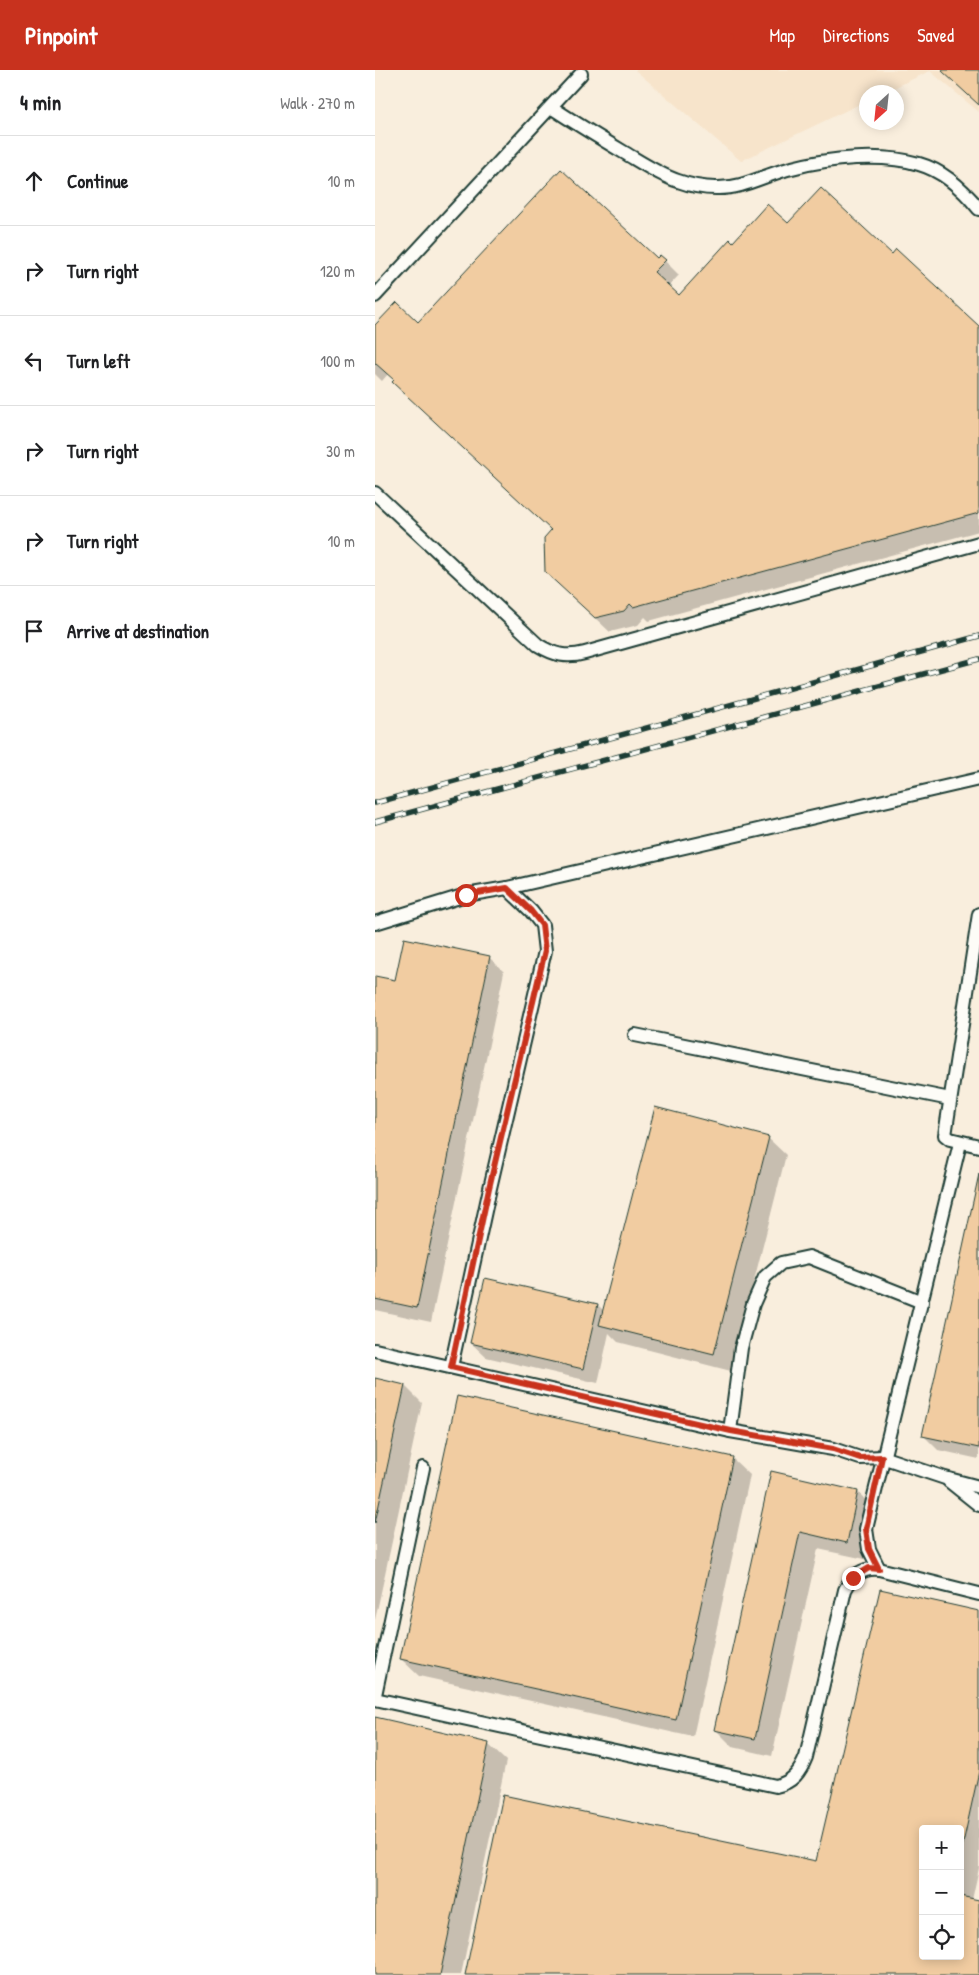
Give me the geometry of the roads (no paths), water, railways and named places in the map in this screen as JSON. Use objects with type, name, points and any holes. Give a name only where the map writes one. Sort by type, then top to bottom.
[{"type":"lane","points":[[375,296],[581,74]]},
{"type":"lane","points":[[551,107],[645,165],[679,182],[716,188],[743,185],[791,168],[818,163],[861,158],[894,160],[919,164],[937,172],[967,194],[979,209]]},
{"type":"lane","points":[[375,493],[538,645],[550,653],[563,656],[585,653],[979,542]]},
{"type":"lane","points":[[375,923],[466,895],[507,888],[979,779]]},
{"type":"lane","points":[[451,1367],[489,1188],[545,951],[542,925],[531,911],[507,888]]},
{"type":"lane","points":[[979,914],[945,1135],[950,1139],[979,1146]]},
{"type":"lane","points":[[635,1035],[950,1100]]},
{"type":"lane","points":[[879,1569],[869,1549],[866,1529],[960,1142]]},
{"type":"lane","points":[[731,1431],[741,1348],[753,1304],[765,1277],[781,1264],[809,1257],[922,1302]]},
{"type":"lane","points":[[375,1350],[731,1431],[833,1449],[860,1458],[882,1457],[979,1487]]},
{"type":"lane","points":[[423,1468],[375,1697],[755,1783],[777,1786],[793,1779],[801,1769],[806,1757],[845,1590],[853,1578],[869,1568],[879,1569],[979,1594]]},
{"type":"lane","points":[[945,1478],[979,1506]]},
{"type":"railway","points":[[375,803],[979,636]]},
{"type":"railway","points":[[375,822],[979,659]]}]
